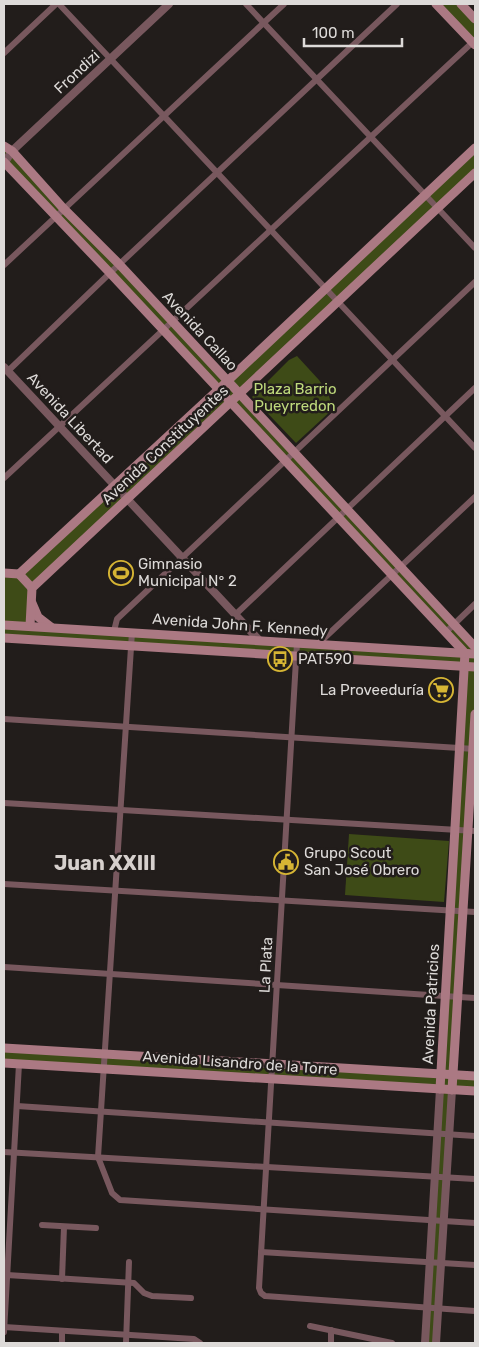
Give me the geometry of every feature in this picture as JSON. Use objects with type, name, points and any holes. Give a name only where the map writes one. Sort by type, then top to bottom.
[{"type":"main road","points":[[436,4],[474,42]]},
{"type":"main road","points":[[461,4],[475,19]]},
{"type":"main road","name":"Avenida Callao","points":[[4,146],[12,151],[119,264],[475,647]]},
{"type":"main road","name":"Avenida Constituyentes","points":[[19,574],[228,381],[475,148]]},
{"type":"main road","name":"Avenida Callao","points":[[5,162],[466,654]]},
{"type":"main road","name":"Avenida Constituyentes","points":[[32,588],[475,173]]},
{"type":"main road","points":[[4,573],[19,574],[32,588],[30,626],[17,638]]},
{"type":"main road","points":[[31,600],[38,617],[51,627]]},
{"type":"main road","name":"Avenida John F. Kennedy","points":[[4,625],[475,654]]},
{"type":"main road","name":"Avenida John F. Kennedy","points":[[4,638],[475,667]]},
{"type":"main road","points":[[465,666],[466,654]]},
{"type":"main road","name":"Avenida Patricios","points":[[440,1089],[465,666]]},
{"type":"main road","name":"Avenida Patricios","points":[[452,1090],[463,911],[472,831],[475,714]]},
{"type":"main road","name":"Avenida Lisandro de la Torre","points":[[4,1048],[475,1076]]},
{"type":"main road","name":"Avenida Lisandro de la Torre","points":[[4,1062],[475,1091]]},
{"type":"street","points":[[4,53],[58,4],[475,448]]},
{"type":"street","name":"Frondizi","points":[[5,162],[12,151],[169,4]]},
{"type":"street","points":[[246,4],[475,248]]},
{"type":"street","points":[[4,264],[284,4]]},
{"type":"street","points":[[6,369],[397,4]]},
{"type":"street","points":[[4,478],[474,42]]},
{"type":"street","points":[[114,631],[117,619],[475,282]]},
{"type":"street","name":"Avenida Libertad","points":[[6,369],[259,640]]},
{"type":"street","points":[[235,615],[475,388]]},
{"type":"street","points":[[318,644],[475,497]]},
{"type":"street","points":[[445,632],[475,604]]},
{"type":"street","points":[[132,632],[98,1157],[112,1193],[120,1200],[475,1223]]},
{"type":"street","name":"La Plata","points":[[297,643],[259,1288],[265,1296],[427,1308]]},
{"type":"street","points":[[4,720],[474,749]]},
{"type":"street","points":[[4,803],[472,831]]},
{"type":"street","points":[[4,884],[475,912]]},
{"type":"street","points":[[4,967],[475,998]]},
{"type":"street","points":[[4,1332],[7,1238],[13,1195],[19,1064]]},
{"type":"street","name":"Avenida Patricios","points":[[425,1343],[440,1089]]},
{"type":"street","name":"Avenida Patricios","points":[[436,1343],[452,1090]]},
{"type":"street","points":[[17,1106],[475,1136]]},
{"type":"street","points":[[4,1152],[475,1180]]},
{"type":"street","points":[[4,1194],[13,1195]]},
{"type":"street","points":[[42,1225],[96,1228]]},
{"type":"street","points":[[62,1279],[64,1227]]},
{"type":"street","points":[[261,1252],[475,1265]]},
{"type":"street","points":[[126,1343],[129,1262]]},
{"type":"street","points":[[6,1280],[62,1279],[134,1283],[144,1293],[152,1296],[191,1298]]},
{"type":"street","points":[[427,1308],[475,1311]]},
{"type":"street","points":[[310,1326],[392,1343]]},
{"type":"street","points":[[4,1327],[185,1341],[194,1339],[200,1343]]},
{"type":"street","points":[[331,1330],[331,1343]]},
{"type":"street","points":[[62,1331],[62,1343]]},
{"type":"green space","points":[[436,4],[461,4],[475,19],[475,45]]},
{"type":"green space","points":[[4,146],[228,381],[475,148],[475,173],[239,393],[475,647],[475,714],[453,1074],[475,1076],[475,1091],[452,1090],[436,1343],[425,1343],[440,1089],[4,1063],[4,1048],[441,1074],[465,666],[4,638],[4,573],[19,574],[219,389],[4,162]],"holes":[[[231,402],[465,653],[30,625],[32,588]]]},
{"type":"green space","name":"Plaza Barrio Pueyrredon","points":[[297,356],[328,393],[333,409],[296,443],[252,397],[289,360]]},
{"type":"green space","points":[[349,834],[449,841],[444,902],[345,895]]},
{"type":"place","name":"Gimnasio Municipal N° 2","points":[[121,573]]},
{"type":"place","name":"PAT590","points":[[280,659]]},
{"type":"place","name":"La Proveeduría","points":[[441,690]]},
{"type":"place","name":"Grupo Scout San José Obrero","points":[[286,862]]},
{"type":"district","name":"Juan XXIII","points":[[105,863]]}]
